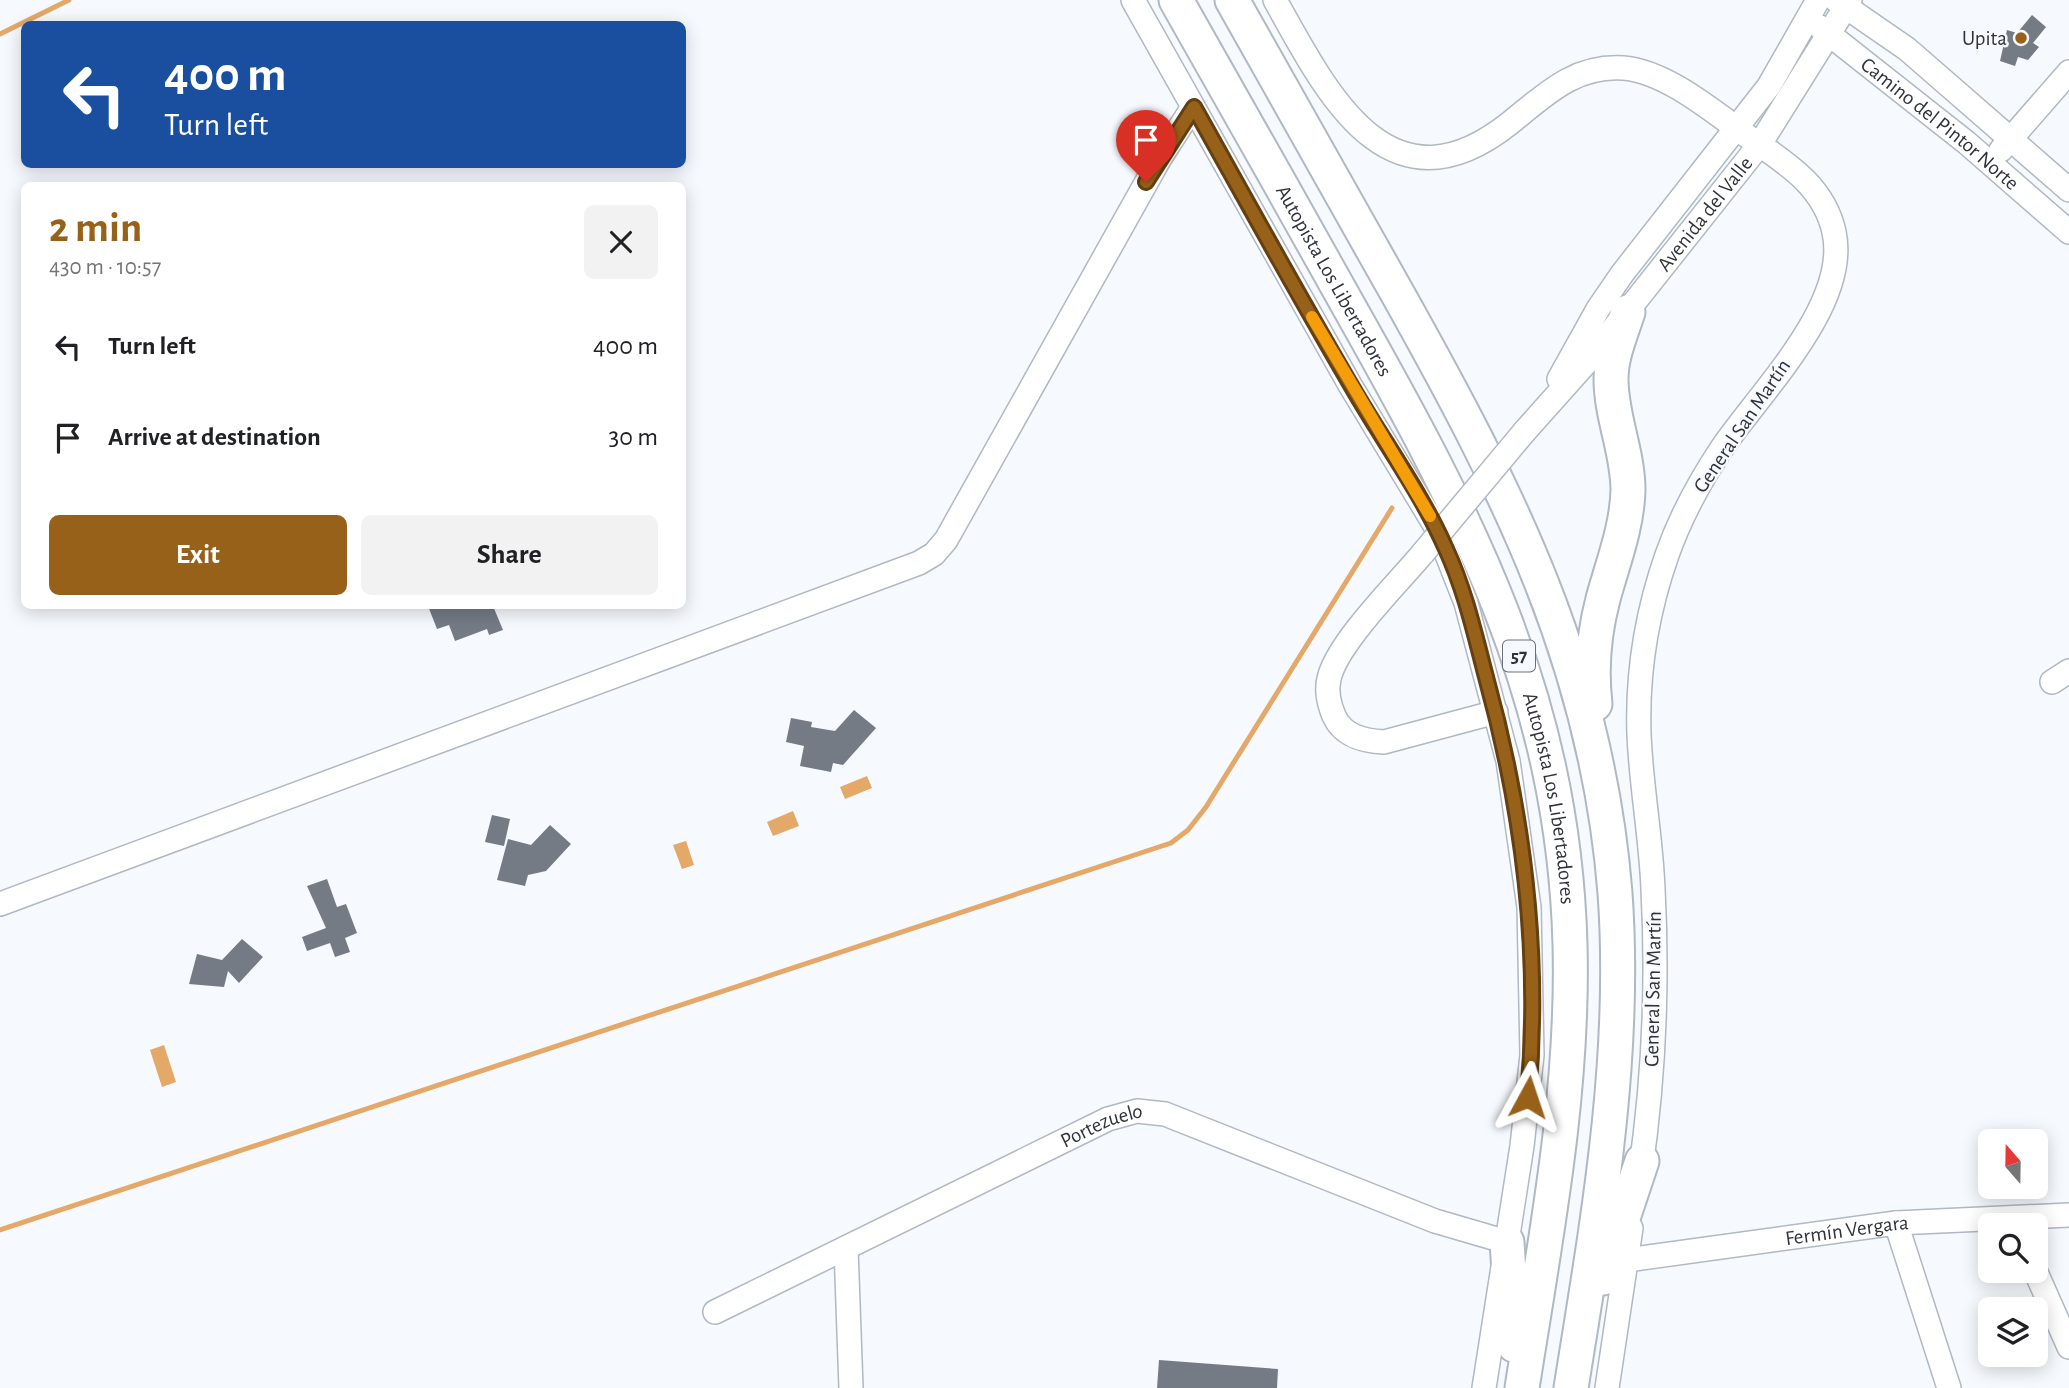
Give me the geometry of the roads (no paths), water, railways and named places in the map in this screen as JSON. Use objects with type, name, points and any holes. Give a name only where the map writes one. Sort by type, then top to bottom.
[{"type":"highway","name":"Autopista Los Libertadores","points":[[1176,0],[1453,496],[1509,626],[1543,739],[1557,812],[1567,895],[1569,1042],[1553,1195],[1522,1388]]},
{"type":"highway","name":"57","points":[[1232,0],[1444,378],[1520,526],[1544,583],[1576,678],[1604,804],[1615,893],[1616,1028],[1605,1163],[1572,1378]]},
{"type":"highway","points":[[1604,804],[1593,670],[1598,620],[1620,546],[1627,508],[1625,452],[1611,378],[1615,352],[1628,312]]},
{"type":"highway","points":[[1572,1378],[1642,1161]]},
{"type":"highway","points":[[1507,1242],[1512,1292],[1514,1388]]},
{"type":"street","points":[[1133,0],[1350,384],[1436,527],[1462,590],[1496,712],[1524,851],[1533,985],[1528,1097],[1484,1388]]},
{"type":"street","name":"General San Martín","points":[[1275,0],[1338,106],[1371,138],[1406,153],[1444,155],[1471,147],[1500,131],[1563,81],[1603,68],[1629,69],[1652,74],[1760,144],[1798,173],[1819,195],[1833,225],[1837,260],[1831,285],[1820,311],[1721,449],[1687,508],[1666,558],[1651,614],[1641,675],[1639,726],[1653,883],[1656,997],[1642,1161],[1607,1388]]},
{"type":"street","name":"Avenida del Valle","points":[[1496,712],[1384,742],[1366,740],[1349,734],[1333,713],[1328,687],[1335,663],[1347,644],[1540,412],[1628,312],[1760,144],[1831,34],[1844,3]]},
{"type":"street","name":"Camino del Pintor Norte","points":[[1844,3],[1907,49],[2069,191]]},
{"type":"street","name":"Avenida del Valle","points":[[1540,412],[1609,292],[1769,86],[1813,10]]},
{"type":"street","name":"Camino del Pintor Norte","points":[[1813,10],[1831,34],[2069,232]]},
{"type":"street","points":[[1989,163],[2069,72]]},
{"type":"street","points":[[0,904],[919,563],[934,554],[946,540],[1160,158],[1194,107]]},
{"type":"street","name":"Portezuelo","points":[[715,1312],[1108,1119],[1137,1111],[1165,1114],[1435,1221],[1507,1242]]},
{"type":"street","name":"Fermín Vergara","points":[[2048,1217],[2069,1215]]},
{"type":"street","name":"Fermín Vergara","points":[[1627,1260],[1896,1223],[1978,1222]]},
{"type":"street","points":[[1896,1223],[1949,1388]]},
{"type":"street","points":[[846,1248],[851,1388]]},
{"type":"street","points":[[2041,1283],[2069,1347]]},
{"type":"waterway","points":[[26,21],[69,0]]},
{"type":"waterway","points":[[0,34],[21,24]]},
{"type":"waterway","points":[[0,1230],[1171,843],[1188,830],[1206,807],[1392,508]]},
{"type":"place","name":"Upita","points":[[2021,38]]}]
